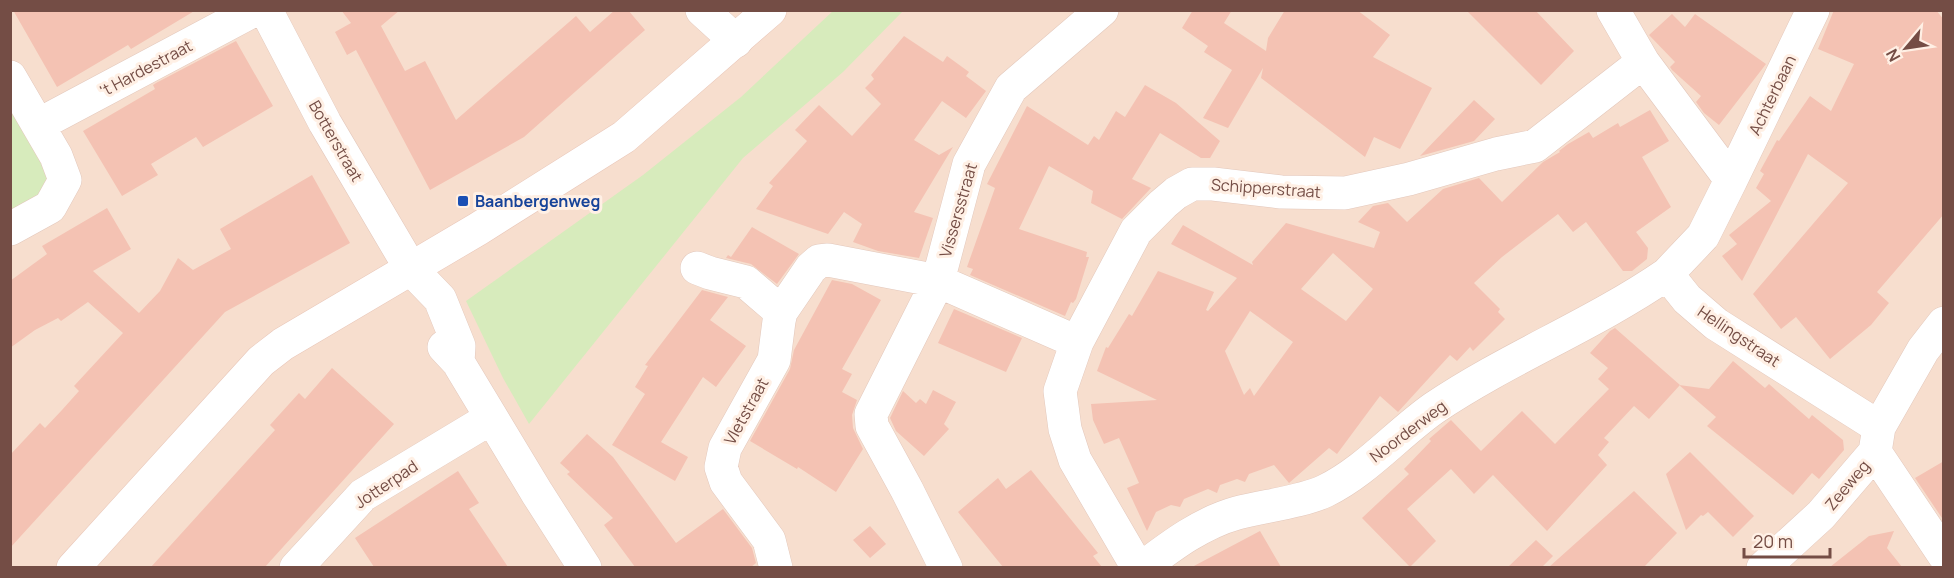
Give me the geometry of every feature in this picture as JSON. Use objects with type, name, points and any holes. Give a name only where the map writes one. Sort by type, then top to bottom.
[{"type":"street","name":"'t Hardestraat","points":[[38,125],[254,10]]},
{"type":"street","name":"Botterstraat","points":[[266,10],[325,123],[411,268],[421,311],[447,353],[458,362],[585,567]]},
{"type":"street","points":[[702,10],[736,41]]},
{"type":"street","points":[[73,567],[261,361],[283,344],[478,229],[624,137],[770,10]]},
{"type":"street","name":"Vissersstraat","points":[[946,567],[872,426],[871,414],[938,281],[969,164],[1011,88],[1102,10]]},
{"type":"street","name":"Achterbaan","points":[[1731,180],[1813,10]]},
{"type":"street","points":[[1615,11],[1642,62],[1731,180],[1702,236],[1667,274]]},
{"type":"street","name":"Schipperstraat","points":[[1140,567],[1075,460],[1065,429],[1060,391],[1077,342],[1136,231],[1176,193],[1192,184],[1214,184],[1281,192],[1345,193],[1496,154],[1535,147],[1642,62]]},
{"type":"street","points":[[10,77],[56,156],[65,180],[50,207],[10,230]]},
{"type":"street","name":"Vletstraat","points":[[776,567],[769,540],[726,482],[721,467],[725,448],[774,360],[778,321],[782,312],[811,268],[819,261],[828,260],[938,281]]},
{"type":"street","points":[[697,268],[746,282],[782,312]]},
{"type":"street","name":"Hellingstraat","points":[[1667,274],[1687,299],[1716,324],[1877,439]]},
{"type":"street","name":"Noorderweg","points":[[1140,567],[1182,538],[1234,514],[1323,492],[1346,479],[1434,409],[1497,370],[1634,296],[1667,274]]},
{"type":"street","points":[[938,281],[1077,342]]},
{"type":"street","name":"Zeeweg","points":[[1762,567],[1821,515],[1877,439],[1923,350],[1944,323]]},
{"type":"street","name":"Jotterpad","points":[[296,567],[363,495],[491,418]]},
{"type":"street","points":[[1877,439],[1944,555]]},
{"type":"shaded area","points":[[11,11],[1943,11],[1943,567],[11,567]]},
{"type":"green space","points":[[834,10],[903,11],[843,72],[743,158],[529,424],[503,378],[466,301],[643,175],[741,97]]},
{"type":"green space","points":[[10,91],[54,185],[10,217]]},
{"type":"building","points":[[13,10],[196,10],[131,49],[128,45],[57,87]]},
{"type":"building","points":[[341,10],[400,10],[381,26],[405,71],[425,61],[456,120],[576,16],[590,32],[615,10],[628,10],[645,30],[524,137],[430,190],[356,50],[347,55],[335,32],[351,23]]},
{"type":"building","points":[[1193,10],[1232,10],[1224,23],[1266,51],[1268,38],[1285,10],[1357,10],[1390,35],[1373,57],[1432,88],[1400,149],[1374,137],[1365,157],[1261,78],[1263,68],[1228,128],[1203,118],[1232,70],[1204,52],[1208,46],[1182,28]]},
{"type":"building","points":[[1466,10],[1535,10],[1574,51],[1541,85]]},
{"type":"building","points":[[1834,10],[1936,10],[1944,20],[1944,214],[1877,292],[1889,303],[1871,325],[1830,359],[1796,317],[1781,329],[1753,294],[1848,183],[1808,154],[1742,281],[1722,256],[1737,244],[1729,235],[1771,201],[1756,188],[1764,174],[1760,171],[1777,140],[1779,141],[1810,96],[1831,111],[1854,64],[1818,49]]},
{"type":"building","points":[[1672,14],[1685,27],[1695,14],[1766,64],[1719,125],[1704,113],[1696,102],[1701,96],[1672,70],[1670,67],[1675,62],[1649,35]]},
{"type":"building","points":[[904,36],[943,62],[947,56],[969,72],[966,76],[986,91],[966,118],[942,101],[914,140],[939,155],[953,147],[914,212],[933,218],[919,258],[878,251],[853,242],[862,224],[844,212],[828,234],[756,209],[773,186],[769,183],[807,141],[795,130],[819,105],[852,136],[881,104],[865,88],[874,79],[871,75]]},
{"type":"building","points":[[236,41],[273,106],[203,147],[196,137],[151,164],[158,175],[122,196],[83,131],[155,89],[153,85],[156,83]]},
{"type":"building","points":[[1145,85],[1176,103],[1220,141],[1210,158],[1201,158],[1160,133],[1132,179],[1151,188],[1122,219],[1091,203],[1093,191],[1049,166],[1019,229],[1087,252],[1086,257],[1089,257],[1076,299],[1073,303],[1071,302],[1065,316],[970,275],[973,269],[967,267],[995,188],[987,184],[1027,106],[1088,145],[1094,136],[1099,140],[1116,111],[1125,117]]},
{"type":"building","points":[[1474,100],[1495,119],[1474,141],[1420,156]]},
{"type":"building","points":[[1650,110],[1669,141],[1642,157],[1671,207],[1636,232],[1648,248],[1647,259],[1632,271],[1623,271],[1586,222],[1573,232],[1558,214],[1502,257],[1474,283],[1500,309],[1498,312],[1505,319],[1473,351],[1470,347],[1457,361],[1450,355],[1398,412],[1380,396],[1337,454],[1329,448],[1289,483],[1274,465],[1249,474],[1245,482],[1237,479],[1220,485],[1217,493],[1208,489],[1184,499],[1180,507],[1171,505],[1156,512],[1147,531],[1127,488],[1139,483],[1119,438],[1104,444],[1093,420],[1091,404],[1157,400],[1097,371],[1106,347],[1108,348],[1129,314],[1132,316],[1158,271],[1214,292],[1206,310],[1208,311],[1237,278],[1171,244],[1183,225],[1253,265],[1252,262],[1286,223],[1374,248],[1380,232],[1358,222],[1373,206],[1388,203],[1407,222],[1443,189],[1479,178],[1502,202],[1543,162],[1560,152],[1568,144],[1589,132],[1593,138],[1618,123],[1620,127]],"holes":[[[1333,253],[1373,289],[1346,321],[1301,289]],[[1250,311],[1293,342],[1254,396],[1250,388],[1244,395],[1225,351]]]},
{"type":"building","points":[[312,175],[350,243],[225,312],[10,548],[10,455],[40,423],[45,428],[62,410],[79,391],[74,386],[123,333],[88,302],[61,321],[58,318],[35,330],[10,348],[10,281],[47,254],[42,246],[107,208],[131,249],[93,271],[139,313],[160,291],[178,258],[193,270],[231,249],[220,229]]},
{"type":"building","points":[[752,227],[799,254],[777,284],[751,264],[726,258],[728,255],[731,257]]},
{"type":"building","points":[[832,280],[852,284],[881,300],[842,369],[852,374],[842,392],[857,400],[852,415],[853,428],[863,449],[836,492],[798,467],[797,469],[750,441],[790,369],[794,350]]},
{"type":"building","points":[[702,290],[728,297],[710,320],[746,346],[716,387],[703,377],[661,442],[688,457],[675,481],[612,445],[645,394],[635,387],[648,366],[645,365]]},
{"type":"building","points":[[954,309],[1022,338],[1006,372],[938,343]]},
{"type":"building","points":[[1615,328],[1680,385],[1649,419],[1634,406],[1604,438],[1609,442],[1598,455],[1607,465],[1547,531],[1493,475],[1474,494],[1451,469],[1407,509],[1436,541],[1410,567],[1362,518],[1409,474],[1404,469],[1431,441],[1429,439],[1451,420],[1481,451],[1522,411],[1555,444],[1609,389],[1598,379],[1608,368],[1590,353]]},
{"type":"building","points":[[1733,361],[1765,388],[1769,384],[1809,419],[1812,415],[1843,440],[1844,450],[1819,479],[1812,473],[1793,495],[1707,426],[1716,417],[1679,385],[1709,389]]},
{"type":"building","points":[[332,368],[394,424],[265,567],[151,567],[275,430],[270,425],[299,393],[305,399]]},
{"type":"building","points":[[933,390],[956,402],[944,424],[949,429],[924,456],[896,431],[890,418],[903,391],[916,403],[920,399],[926,404]]},
{"type":"building","points":[[587,434],[613,457],[676,543],[723,509],[752,548],[756,563],[751,567],[635,567],[604,525],[613,518],[567,474],[570,472],[560,463]]},
{"type":"building","points":[[1690,452],[1754,516],[1733,537],[1708,512],[1701,515],[1686,530],[1666,474]]},
{"type":"building","points":[[1944,461],[1944,521],[1915,478]]},
{"type":"building","points":[[1031,470],[1098,553],[1093,556],[1102,567],[1003,567],[958,512],[998,478],[1006,489]]},
{"type":"building","points":[[458,471],[479,503],[469,509],[508,567],[374,567],[355,538]]},
{"type":"building","points":[[1634,491],[1677,533],[1644,567],[1549,567]]},
{"type":"building","points":[[870,526],[886,544],[870,558],[853,540]]},
{"type":"building","points":[[1260,531],[1281,567],[1192,567]]},
{"type":"building","points":[[1894,531],[1887,548],[1902,567],[1830,567],[1869,536]]},
{"type":"building","points":[[1536,540],[1553,556],[1542,567],[1508,567]]},
{"type":"place","name":"Baanbergenweg","points":[[463,201]]}]
